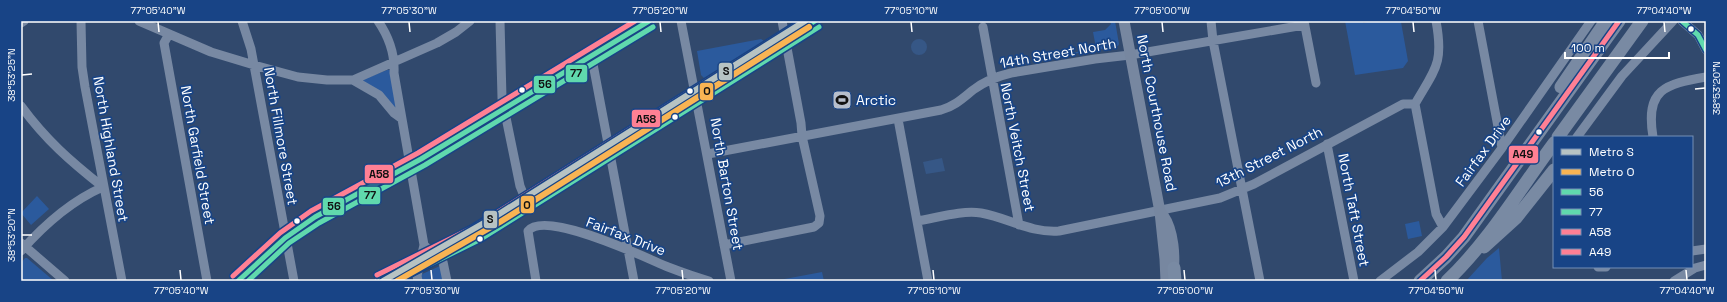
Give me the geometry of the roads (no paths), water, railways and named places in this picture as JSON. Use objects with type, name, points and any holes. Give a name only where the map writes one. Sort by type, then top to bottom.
[{"type":"highway","points":[[1509,175],[1532,130],[1606,21]]},
{"type":"highway","points":[[1420,281],[1460,242],[1619,21]]},
{"type":"highway","points":[[1559,136],[1642,21]]},
{"type":"highway","points":[[1447,281],[1470,257],[1553,144]]},
{"type":"highway","points":[[1470,257],[1493,241],[1516,218],[1553,171]]},
{"type":"main road","points":[[238,281],[285,238],[328,209],[410,165],[649,21]]},
{"type":"main road","points":[[380,281],[477,233],[610,151],[815,21]]},
{"type":"main road","name":"North Courthouse Road","points":[[1124,21],[1160,212],[1168,222],[1172,242],[1170,273]]},
{"type":"street","name":"North Highland Street","points":[[82,21],[82,67],[85,87],[122,281]]},
{"type":"street","points":[[140,21],[211,52],[298,77],[327,80],[353,80],[436,43],[456,32],[470,21]]},
{"type":"street","name":"North Fillmore Street","points":[[242,21],[250,44],[294,281]]},
{"type":"street","points":[[378,21],[392,48],[394,73],[424,245],[417,276],[418,281]]},
{"type":"street","points":[[500,21],[502,98],[520,186],[527,203]]},
{"type":"street","name":"North Barton Street","points":[[681,21],[708,154],[731,281]]},
{"type":"street","points":[[724,245],[814,227],[819,223],[820,216],[802,136],[801,123],[782,21]]},
{"type":"street","points":[[1211,21],[1213,41],[1260,281]]},
{"type":"street","points":[[1436,21],[1440,40],[1439,60],[1415,104],[1436,214],[1443,226]]},
{"type":"street","points":[[1478,21],[1502,148]]},
{"type":"street","name":"Fairfax Drive","points":[[1380,281],[1418,252],[1443,226],[1502,148],[1591,21]]},
{"type":"street","points":[[1579,136],[1622,76],[1673,21]]},
{"type":"street","points":[[1682,21],[1698,35],[1706,50]]},
{"type":"street","points":[[1304,23],[1316,83]]},
{"type":"street","name":"14th Street North","points":[[708,154],[898,119],[948,108],[955,105],[991,79],[1011,73],[1213,41],[1304,23]]},
{"type":"street","name":"North Veitch Street","points":[[983,27],[991,79],[1019,225]]},
{"type":"street","name":"North Garfield Street","points":[[168,34],[164,43],[207,281]]},
{"type":"street","points":[[589,58],[593,64],[634,281]]},
{"type":"street","points":[[1653,136],[1651,111],[1659,94],[1668,86],[1677,82],[1706,77]]},
{"type":"street","points":[[353,80],[379,96],[394,113],[402,118]]},
{"type":"street","name":"13th Street North","points":[[917,221],[980,213],[1038,231],[1059,231],[1160,212],[1213,200],[1254,184],[1403,104],[1415,104]]},
{"type":"street","points":[[21,106],[37,127],[61,153],[103,187],[90,192],[72,204],[22,247],[65,281]]},
{"type":"street","points":[[898,119],[928,281]]},
{"type":"street","name":"North Taft Street","points":[[1327,144],[1354,281]]},
{"type":"street","name":"Fairfax Drive","points":[[536,281],[528,233],[532,227],[544,225],[571,230],[628,248],[667,267],[709,281]]},
{"type":"street","points":[[424,245],[443,262],[447,281]]},
{"type":"street","points":[[1693,251],[1706,249]]},
{"type":"street","points":[[1674,281],[1695,268],[1706,265]]},
{"type":"metro line","name":"S","points":[[383,281],[496,216],[805,21]]},
{"type":"metro line","name":"O","points":[[397,281],[500,222],[809,27]]},
{"type":"place","name":"Arctic","points":[[842,100]]}]
